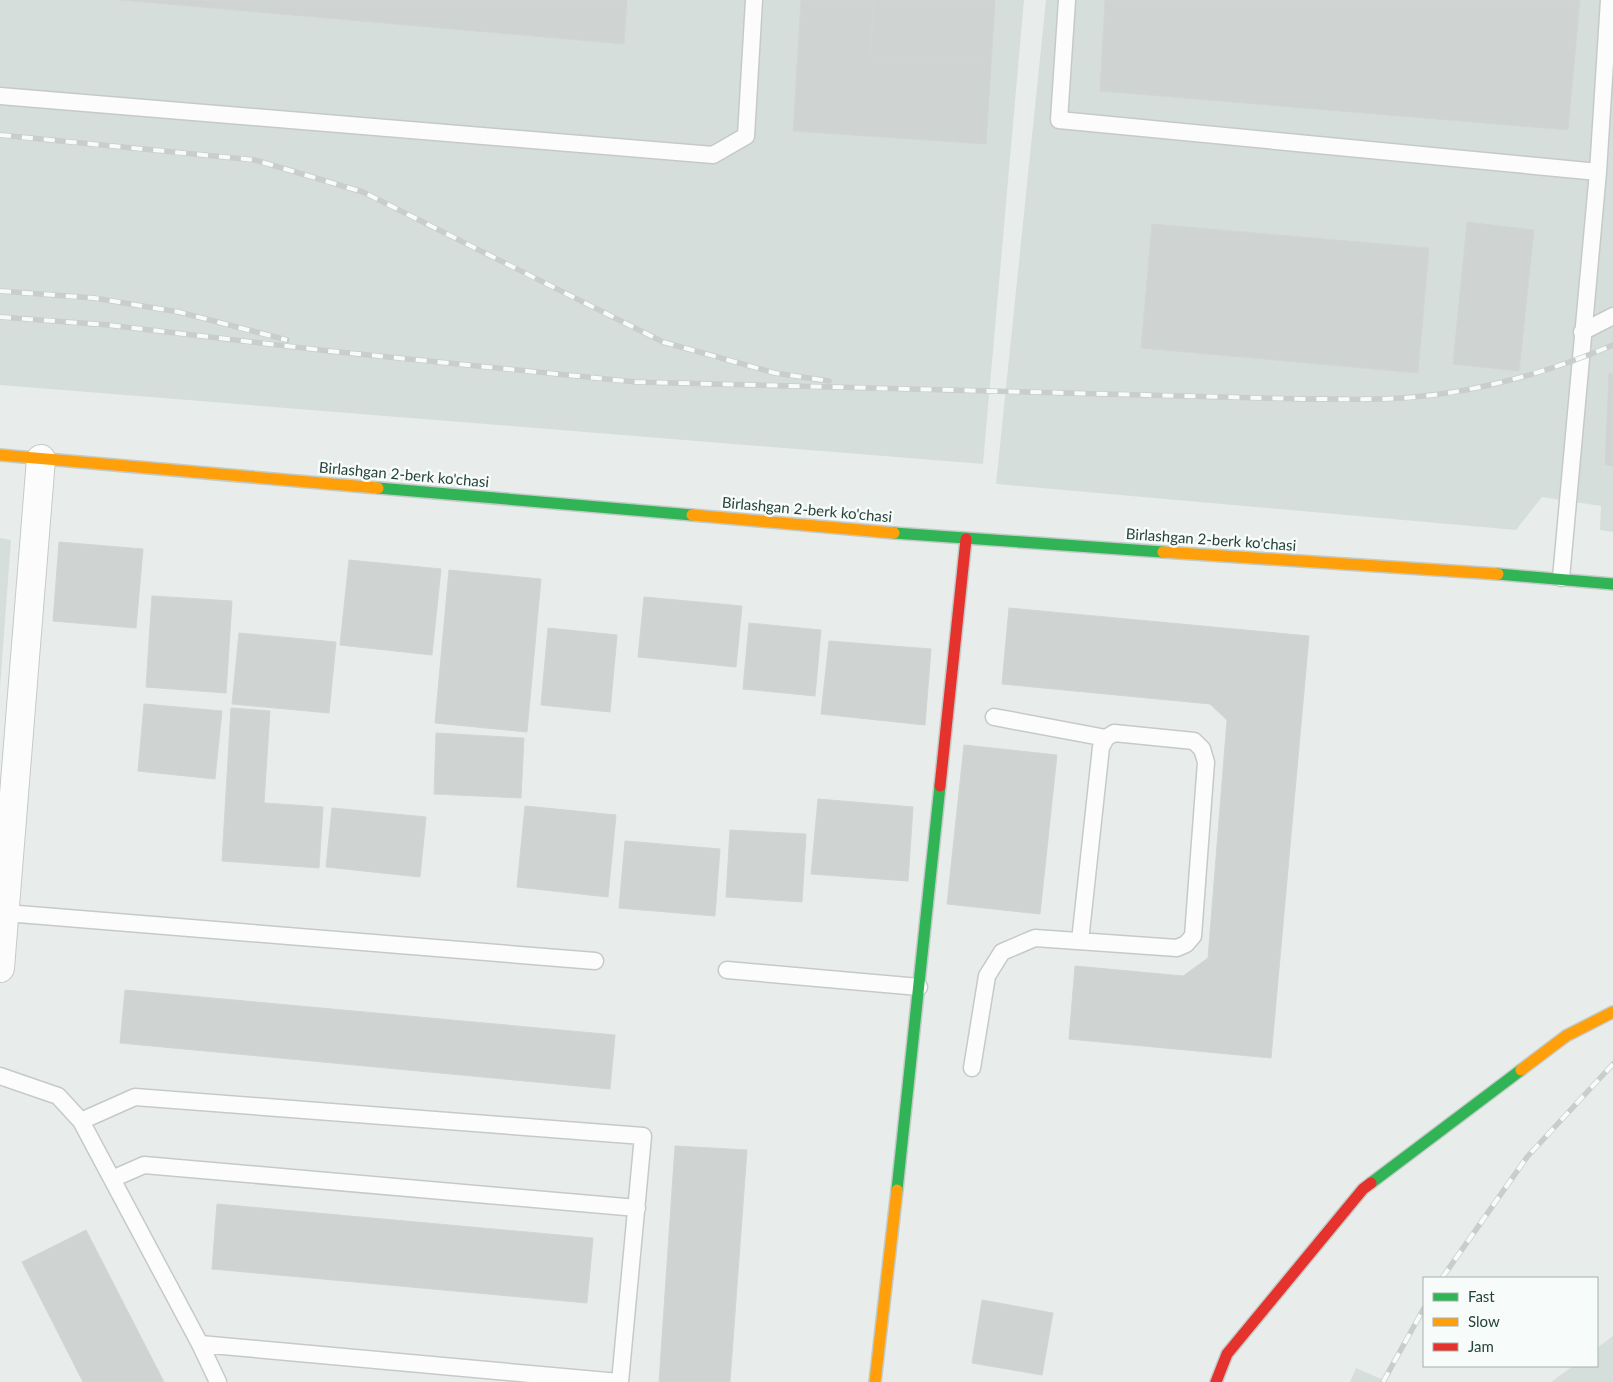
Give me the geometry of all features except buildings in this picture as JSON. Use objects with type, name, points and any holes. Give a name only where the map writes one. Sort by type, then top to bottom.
[{"type":"street","name":"Birlashgan 2-berk ko'chasi","points":[[0,455],[966,539],[1561,578],[1613,584]]},
{"type":"street","points":[[0,962],[6,912],[8,787],[41,459]]},
{"type":"street","points":[[875,1382],[966,539]]},
{"type":"street","points":[[1216,1382],[1228,1354],[1363,1189],[1566,1036],[1613,1012]]},
{"type":"lane","points":[[0,96],[713,155],[746,136],[754,0]]},
{"type":"lane","points":[[1067,0],[1059,120],[1598,172]]},
{"type":"lane","points":[[1561,578],[1598,172],[1609,0]]},
{"type":"lane","points":[[1582,332],[1613,316]]},
{"type":"lane","points":[[994,717],[1106,738]]},
{"type":"lane","points":[[972,1068],[987,976],[1002,952],[1035,938],[1177,948],[1186,944],[1193,936],[1206,762],[1202,749],[1194,741],[1114,733],[1106,738],[1101,747],[1080,941]]},
{"type":"lane","points":[[6,912],[595,961]]},
{"type":"lane","points":[[727,970],[919,987]]},
{"type":"lane","points":[[0,1076],[58,1096],[81,1121],[200,1344],[218,1382]]},
{"type":"lane","points":[[81,1121],[135,1097],[643,1136],[620,1382],[200,1344]]},
{"type":"lane","points":[[112,1179],[144,1165],[637,1208]]},
{"type":"shaded area","points":[[0,0],[1024,0],[983,464],[0,385]]},
{"type":"shaded area","points":[[1046,0],[1613,0],[1613,532],[1600,530],[1601,506],[1542,497],[1516,530],[996,484]]},
{"type":"shaded area","points":[[0,538],[11,540],[0,688]]},
{"type":"shaded area","points":[[1613,1336],[1613,1382],[1551,1382],[1572,1367],[1598,1367],[1598,1347]]},
{"type":"shaded area","points":[[1356,1368],[1388,1382],[1350,1382]]},
{"type":"railway","points":[[0,135],[255,160],[363,192],[663,342],[775,373],[829,381]]},
{"type":"railway","points":[[0,291],[94,298],[179,312],[287,340]]},
{"type":"railway","points":[[0,317],[108,325],[329,351],[636,382],[1303,399],[1391,399],[1456,392],[1536,373],[1613,345]]},
{"type":"railway","points":[[1443,1277],[1527,1157],[1613,1064]]},
{"type":"railway","points":[[1383,1382],[1423,1310]]},
{"type":"traffic: fast","points":[[378,488],[692,515]]},
{"type":"traffic: fast","points":[[894,533],[1163,552]]},
{"type":"traffic: fast","points":[[1498,574],[1613,584]]},
{"type":"traffic: fast","points":[[897,1190],[940,786]]},
{"type":"traffic: fast","points":[[1371,1183],[1521,1070]]},
{"type":"traffic: slow","points":[[0,455],[378,488]]},
{"type":"traffic: slow","points":[[692,515],[894,533]]},
{"type":"traffic: slow","points":[[1163,552],[1498,574]]},
{"type":"traffic: slow","points":[[1521,1070],[1566,1036],[1613,1012]]},
{"type":"traffic: slow","points":[[875,1382],[897,1190]]},
{"type":"traffic: jam","points":[[940,786],[966,539]]},
{"type":"traffic: jam","points":[[1216,1382],[1227,1354],[1363,1189],[1371,1183]]}]
